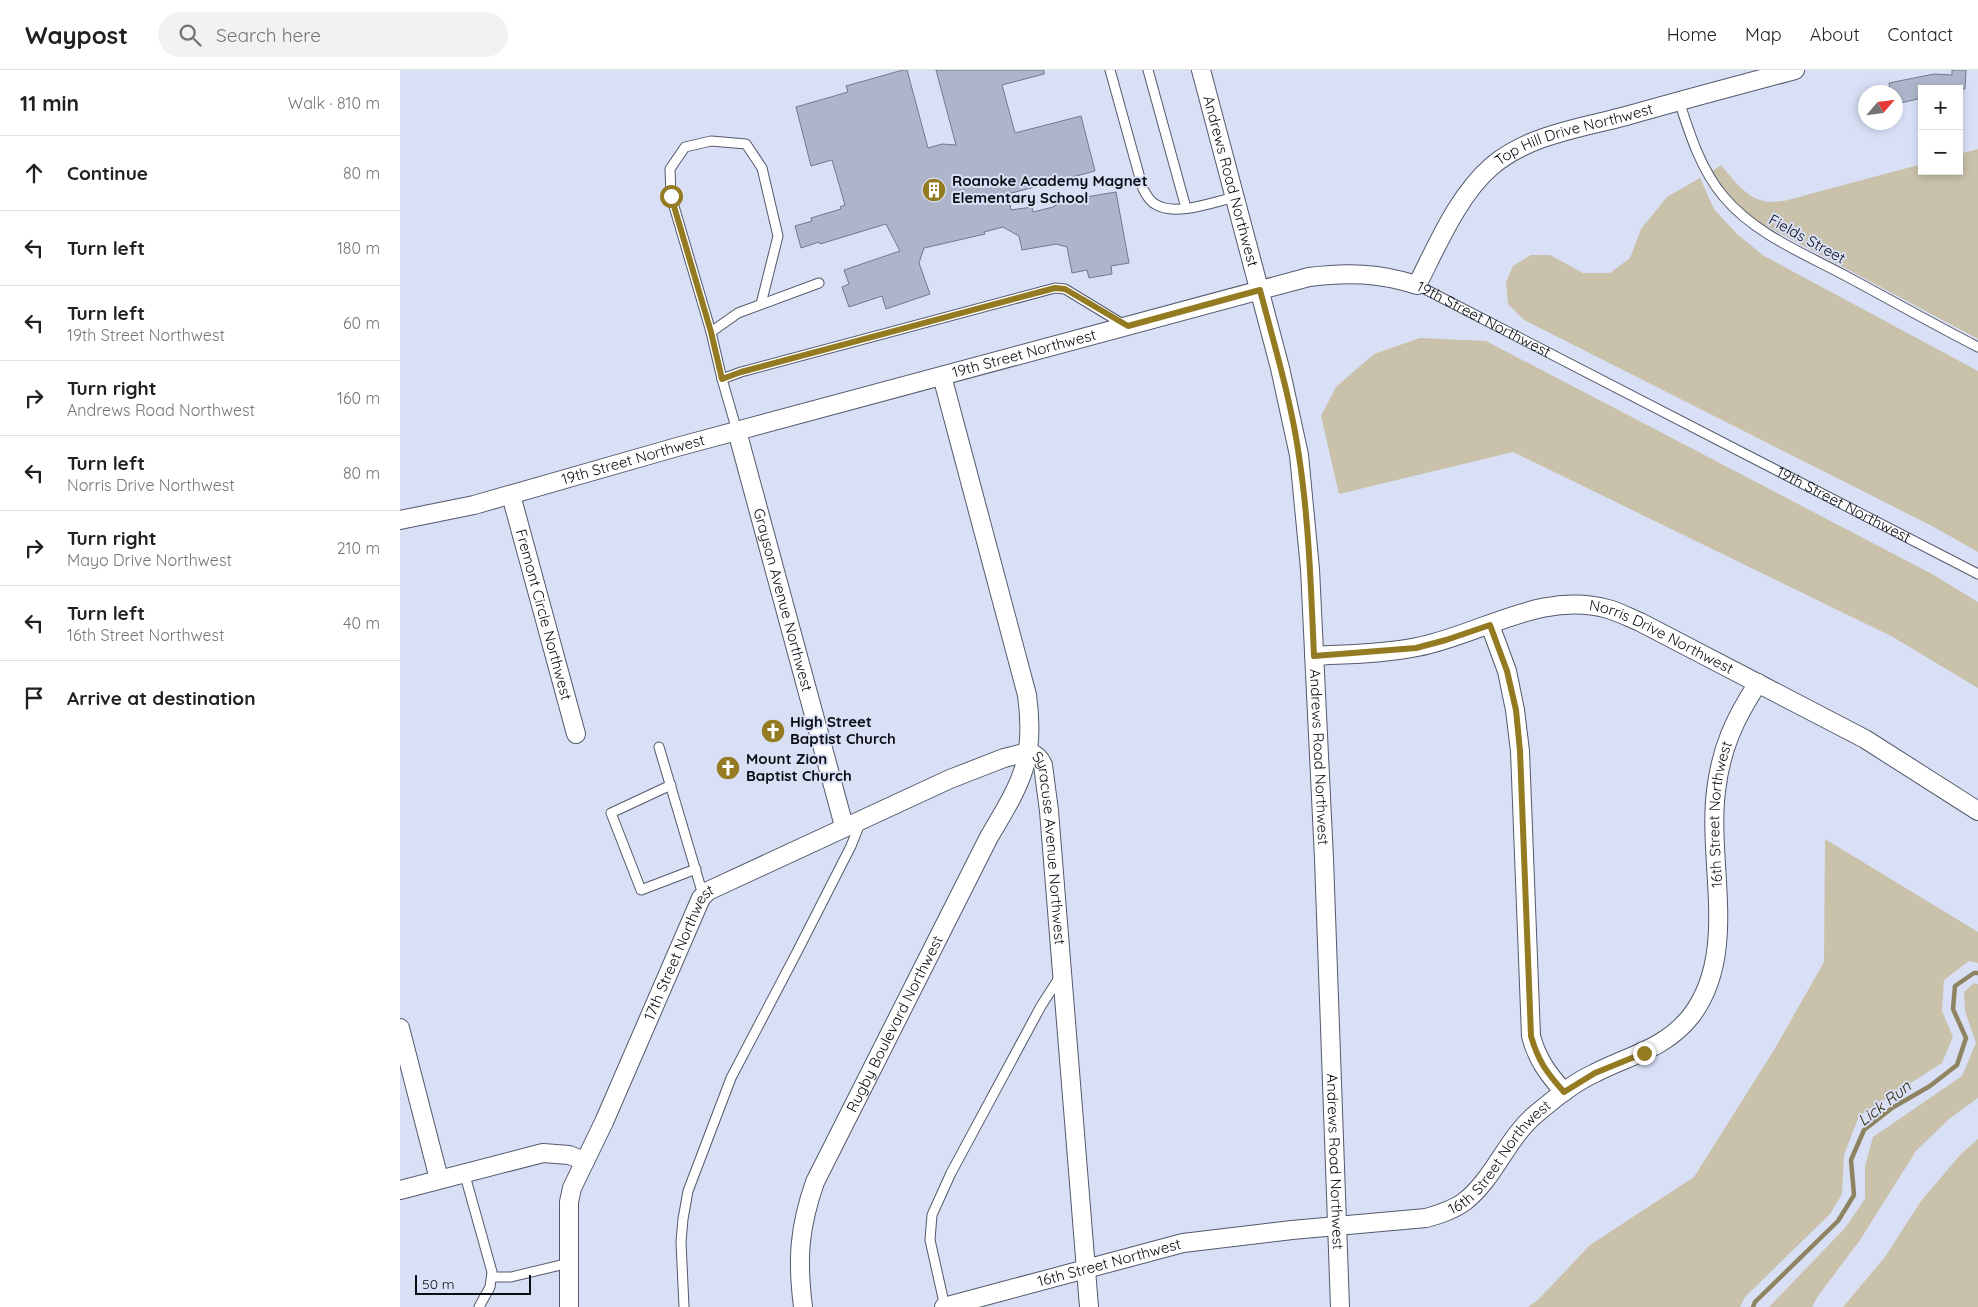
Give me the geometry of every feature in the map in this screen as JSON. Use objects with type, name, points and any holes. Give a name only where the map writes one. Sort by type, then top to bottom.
[{"type":"street","name":"Andrews Road Northwest","points":[[1201,70],[1280,368],[1299,455],[1310,569],[1324,859],[1340,1307]]},
{"type":"street","name":"Top Hill Drive Northwest","points":[[1417,285],[1454,214],[1490,167],[1505,156],[1550,136],[1795,70]]},
{"type":"street","name":"19th Street Northwest","points":[[400,520],[474,505],[737,431],[1309,277],[1339,273],[1368,274],[1393,278],[1417,285]]},
{"type":"street","name":"Syracuse Avenue Northwest","points":[[942,376],[1027,695],[1030,719],[1028,752],[1040,759],[1043,765],[1089,1307]]},
{"type":"street","name":"Grayson Avenue Northwest","points":[[737,431],[844,826]]},
{"type":"street","name":"Fremont Circle Northwest","points":[[511,495],[576,734]]},
{"type":"street","name":"Norris Drive Northwest","points":[[1314,656],[1416,648],[1446,640],[1541,607],[1561,604],[1608,609],[1640,622],[1865,739],[1978,811]]},
{"type":"street","points":[[1490,625],[1507,671],[1516,710],[1520,751],[1531,1036],[1543,1067],[1564,1092]]},
{"type":"street","name":"16th Street Northwest","points":[[944,1307],[1184,1243],[1292,1230],[1426,1218],[1444,1213],[1463,1202],[1477,1190],[1524,1125],[1564,1092],[1595,1073],[1655,1047],[1690,1017],[1703,998],[1715,963],[1718,936],[1714,831],[1720,764],[1728,737],[1740,711],[1758,683]]},
{"type":"street","name":"17th Street Northwest","points":[[585,1161],[703,896],[708,891],[844,826],[980,766],[1028,752]]},
{"type":"street","name":"Rugby Boulevard Northwest","points":[[803,1307],[799,1273],[800,1237],[806,1207],[815,1182],[990,837],[1015,793],[1022,776],[1028,752]]},
{"type":"street","points":[[400,1028],[438,1179]]},
{"type":"street","points":[[400,1190],[542,1153],[569,1155],[585,1161],[572,1188],[569,1202],[569,1307]]},
{"type":"lane","points":[[1110,70],[1143,189],[1155,205],[1180,210],[1235,197]]},
{"type":"lane","points":[[1148,70],[1186,208]]},
{"type":"lane","name":"Fields Street","points":[[1679,101],[1693,144],[1706,170],[1723,196],[1740,214],[1787,245],[1978,347]]},
{"type":"lane","points":[[737,431],[711,332],[671,196],[670,169],[685,147],[711,140],[746,144],[762,168],[778,236],[761,304]]},
{"type":"lane","points":[[711,332],[738,313],[819,283]]},
{"type":"lane","name":"19th Street Northwest","points":[[1417,285],[1978,574]]},
{"type":"lane","points":[[722,379],[741,372],[1055,288],[1065,289],[1128,326]]},
{"type":"lane","points":[[660,747],[703,896]]},
{"type":"lane","points":[[671,785],[611,813],[641,890],[696,869]]},
{"type":"lane","points":[[684,1307],[681,1242],[688,1191],[731,1078],[851,846],[862,818]]},
{"type":"lane","points":[[944,1307],[930,1240],[932,1216],[951,1173],[1062,973]]},
{"type":"lane","points":[[464,1172],[492,1276],[490,1287],[479,1307]]},
{"type":"lane","points":[[492,1276],[511,1277],[569,1263]]},
{"type":"shaded area","points":[[1978,149],[1978,339],[1755,220],[1737,204],[1712,171],[1721,165],[1745,192],[1757,199],[1771,202],[1784,201],[1918,165],[1918,175],[1963,175],[1963,153]]},
{"type":"shaded area","points":[[1700,178],[1714,209],[1737,234],[1764,256],[1978,371],[1978,552],[1932,526],[1524,320],[1508,304],[1506,282],[1513,266],[1531,255],[1550,255],[1583,273],[1610,273],[1630,258],[1641,229],[1667,197]]},
{"type":"shaded area","points":[[1420,338],[1486,341],[1932,574],[1978,602],[1978,688],[1893,637],[1513,452],[1339,494],[1321,416],[1336,387],[1374,354]]},
{"type":"shaded area","points":[[1825,839],[1978,932],[1978,963],[1969,961],[1944,980],[1942,1011],[1953,1037],[1942,1063],[1859,1116],[1844,1155],[1842,1194],[1830,1214],[1745,1297],[1740,1307],[1528,1307],[1538,1300],[1590,1245],[1694,1177],[1774,1050],[1824,962]]},
{"type":"shaded area","points":[[1974,983],[1978,984],[1978,1098],[1949,1119],[1916,1151],[1860,1240],[1818,1296],[1812,1307],[1769,1307],[1845,1228],[1865,1199],[1865,1166],[1873,1137],[1962,1076],[1976,1043],[1965,1011],[1964,992]]},
{"type":"shaded area","points":[[1978,1139],[1978,1307],[1843,1307],[1885,1257],[1921,1201],[1961,1154]]},
{"type":"building","name":"Roanoke Academy Magnet Elementary School","points":[[907,70],[928,148],[942,144],[956,145],[936,70],[1044,70],[1044,74],[1002,85],[1015,133],[1081,116],[1095,171],[1008,194],[1011,210],[1032,207],[1033,212],[1053,207],[1062,201],[1116,192],[1129,263],[1111,266],[1112,274],[1089,278],[1087,270],[1072,273],[1067,247],[1056,244],[1022,250],[1019,236],[1003,227],[984,232],[985,234],[924,248],[919,263],[930,294],[886,309],[882,296],[849,307],[842,287],[849,284],[844,270],[900,251],[886,224],[801,248],[795,226],[812,221],[811,218],[841,209],[840,207],[845,205],[832,160],[811,166],[796,107],[848,92],[846,86]]},
{"type":"building","points":[[1952,70],[1966,70],[1965,89],[1963,89],[1963,85],[1918,85],[1918,99],[1903,102],[1903,85],[1889,85],[1889,83],[1934,74],[1952,75]]},
{"type":"waterway","name":"Lick Run","points":[[1753,1307],[1755,1302],[1838,1221],[1854,1195],[1851,1160],[1864,1130],[1892,1108],[1930,1086],[1957,1065],[1966,1038],[1953,1009],[1955,986],[1974,973],[1978,973]]},
{"type":"place","name":"Roanoke Academy Magnet Elementary School","points":[[934,190]]},
{"type":"place","name":"High Street Baptist Church","points":[[773,731]]},
{"type":"place","name":"Mount Zion Baptist Church","points":[[728,768]]},
{"type":"route","points":[[671,196],[711,332],[722,379],[741,372],[1055,288],[1065,289],[1128,326],[1260,290],[1280,368],[1299,455],[1310,569],[1314,656],[1360,654],[1416,648],[1490,625],[1507,671],[1516,710],[1520,751],[1531,1036],[1536,1052],[1549,1076],[1564,1092],[1595,1073],[1644,1053]]}]
